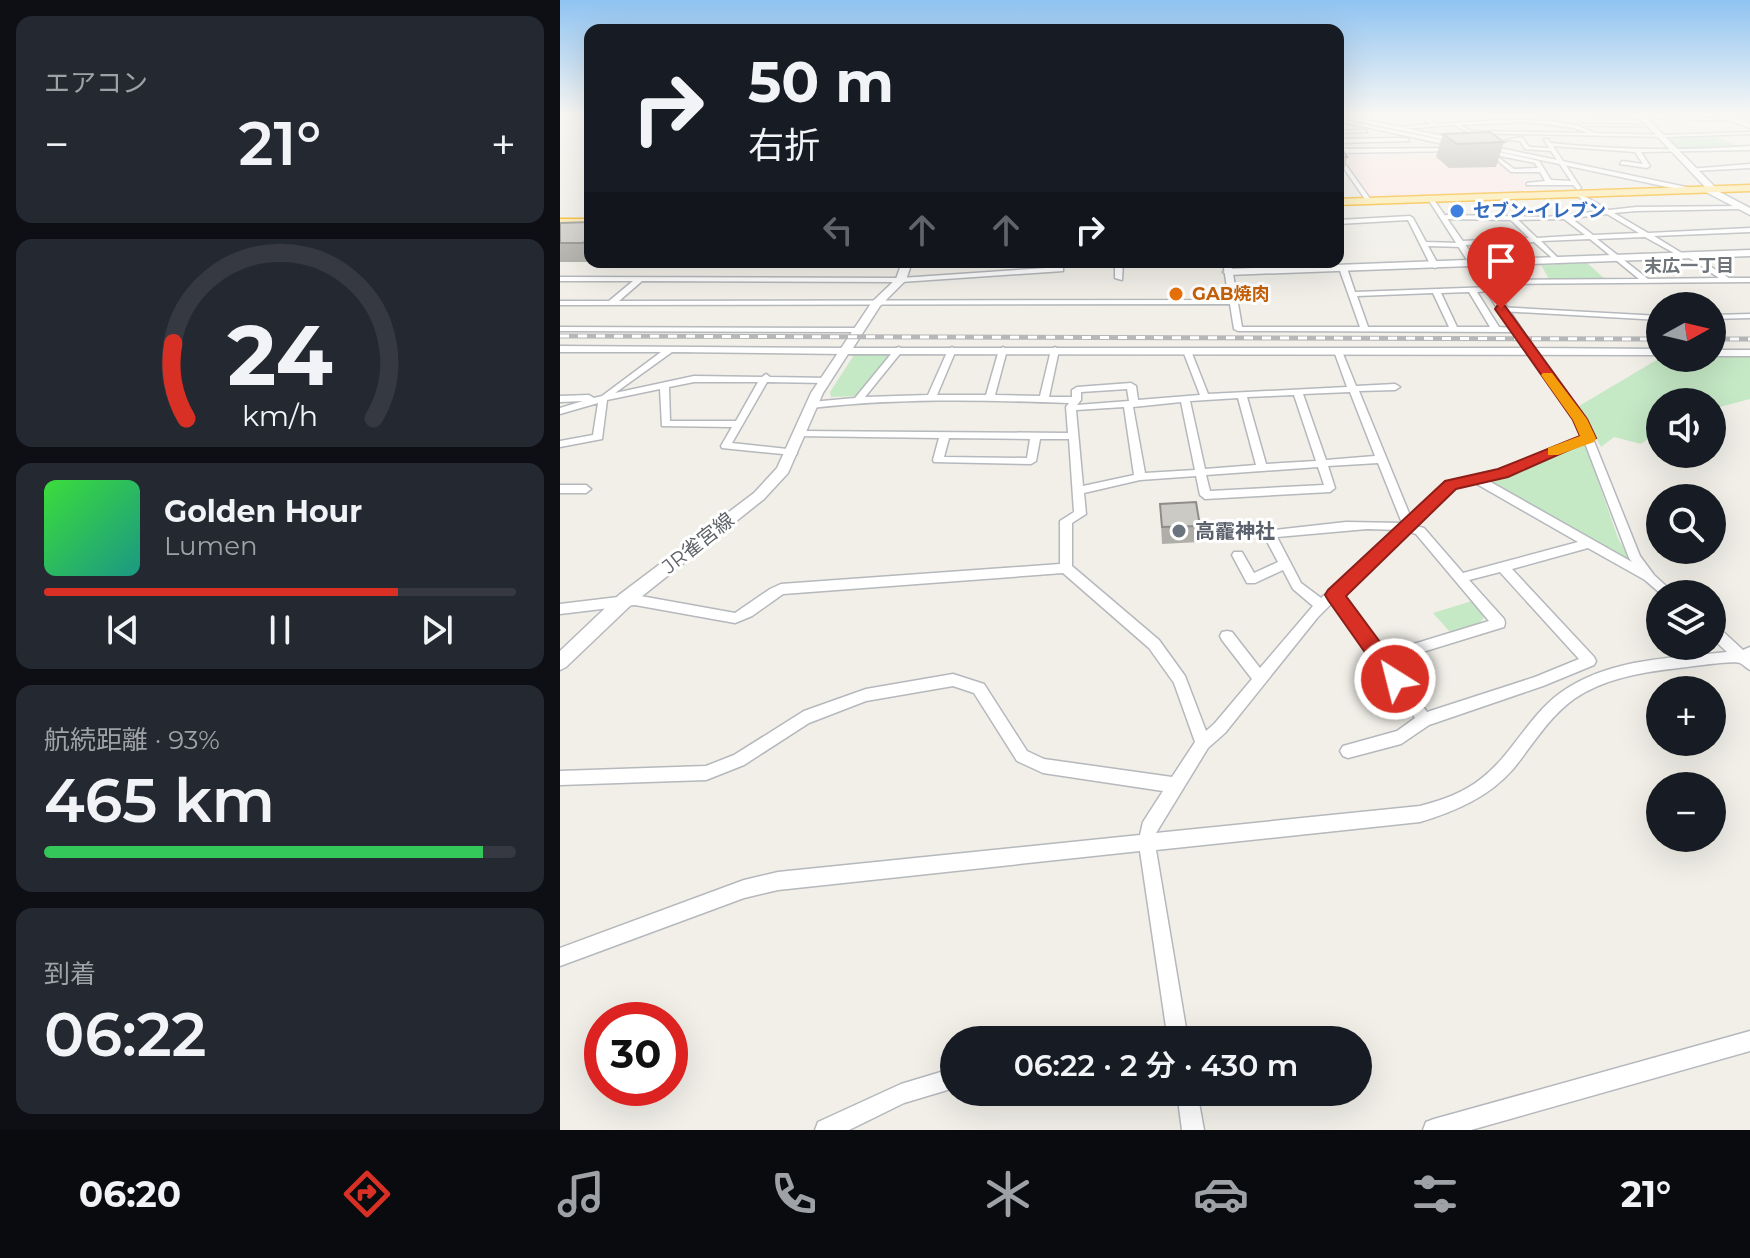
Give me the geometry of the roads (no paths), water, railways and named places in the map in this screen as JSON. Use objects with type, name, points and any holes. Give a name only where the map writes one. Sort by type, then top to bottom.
[{"type":"highway","points":[[1344,202],[1578,190],[1750,188]]},
{"type":"highway","points":[[560,222],[584,222]]},
{"type":"main road","points":[[1710,190],[1746,210]]},
{"type":"street","points":[[1346,167],[1369,201]]},
{"type":"street","points":[[1507,167],[1513,171],[1542,170]]},
{"type":"street","points":[[1541,167],[1549,182]]},
{"type":"street","points":[[1563,167],[1578,190],[1605,213],[1727,280]]},
{"type":"street","points":[[1587,167],[1691,190]]},
{"type":"street","points":[[1618,173],[1621,167]]},
{"type":"street","points":[[1691,167],[1710,190]]},
{"type":"street","points":[[1693,169],[1737,167]]},
{"type":"street","points":[[1529,184],[1549,182],[1578,190]]},
{"type":"street","points":[[1432,199],[1515,330],[1580,419],[1635,558],[1650,578]]},
{"type":"street","points":[[1400,200],[1435,266]]},
{"type":"street","points":[[1446,217],[1567,218],[1605,213],[1746,210]]},
{"type":"street","points":[[1344,222],[1410,218]]},
{"type":"street","points":[[1567,218],[1645,280]]},
{"type":"street","points":[[1513,219],[1558,261]]},
{"type":"street","points":[[1425,244],[1748,231]]},
{"type":"street","points":[[1344,268],[1750,253]]},
{"type":"street","points":[[833,280],[839,268]]},
{"type":"street","points":[[901,280],[905,268]]},
{"type":"street","points":[[560,279],[901,280],[1004,268]]},
{"type":"street","points":[[1036,268],[1060,269]]},
{"type":"street","points":[[1119,268],[1119,278]]},
{"type":"street","points":[[1228,268],[1238,329],[1515,330]]},
{"type":"street","points":[[1343,268],[1365,329]]},
{"type":"street","points":[[611,303],[641,279]]},
{"type":"street","name":"JR雀宮線","points":[[560,662],[625,600],[759,496],[783,470],[811,405],[844,351],[876,304],[901,280]]},
{"type":"street","points":[[1353,294],[1645,280],[1750,280]]},
{"type":"street","points":[[1688,280],[1702,292]]},
{"type":"street","points":[[1472,290],[1496,330]]},
{"type":"street","points":[[1436,291],[1455,331]]},
{"type":"street","points":[[560,303],[1234,302]]},
{"type":"street","points":[[1501,309],[1646,317]]},
{"type":"street","points":[[1726,317],[1750,316]]},
{"type":"street","points":[[560,329],[858,330]]},
{"type":"street","points":[[560,349],[1646,352]]},
{"type":"street","points":[[560,399],[603,398],[671,350]]},
{"type":"street","points":[[859,398],[899,350]]},
{"type":"street","points":[[931,398],[952,350]]},
{"type":"street","points":[[989,399],[1003,350]]},
{"type":"street","points":[[1044,399],[1055,350]]},
{"type":"street","points":[[1187,351],[1205,397]]},
{"type":"street","points":[[1338,351],[1409,527]]},
{"type":"street","points":[[1726,353],[1750,353]]},
{"type":"street","points":[[766,377],[726,446],[793,452]]},
{"type":"street","points":[[560,411],[603,398],[711,378],[826,380]]},
{"type":"street","points":[[664,386],[665,424],[739,424]]},
{"type":"street","points":[[1066,568],[1066,521],[1080,514],[1073,436],[1073,403],[1077,390],[1131,386],[1140,477]]},
{"type":"street","points":[[811,405],[859,398],[1044,399],[1131,404],[1185,398],[1395,387]]},
{"type":"street","points":[[1185,398],[1205,495],[1330,488],[1298,392]]},
{"type":"street","points":[[1242,395],[1262,467]]},
{"type":"street","points":[[561,445],[598,437],[603,398]]},
{"type":"street","points":[[801,434],[1073,436]]},
{"type":"street","points":[[945,436],[938,460],[1031,461],[1036,436]]},
{"type":"street","points":[[1176,1026],[1147,843],[1149,828],[1203,743],[1322,606],[1450,485],[1479,480],[1588,438]]},
{"type":"street","points":[[1078,491],[1140,477],[1381,459]]},
{"type":"street","points":[[1479,480],[1652,580]]},
{"type":"street","points":[[560,489],[586,489]]},
{"type":"street","points":[[1322,606],[1297,586],[1269,534],[1383,525],[1420,531],[1499,623],[1381,659]]},
{"type":"street","points":[[1460,578],[1590,543]]},
{"type":"street","points":[[1238,555],[1251,580],[1285,564]]},
{"type":"street","points":[[1348,751],[1401,737],[1424,720],[1538,682],[1589,661],[1503,567]]},
{"type":"street","points":[[560,609],[625,600],[735,618],[751,613],[772,593],[781,589],[1066,568],[1154,644],[1180,680],[1203,743]]},
{"type":"street","points":[[1335,595],[1424,720]]},
{"type":"street","points":[[1227,636],[1260,679]]},
{"type":"street","points":[[1726,641],[1748,658]]},
{"type":"street","points":[[560,957],[744,889],[778,881],[1398,817],[1440,808],[1457,802],[1488,783],[1539,721],[1562,700],[1583,687],[1634,669],[1748,658]]},
{"type":"street","points":[[560,778],[706,773],[739,760],[804,718],[866,695],[953,680],[979,688],[1022,756],[1043,766],[1174,785]]},
{"type":"street","points":[[1434,1130],[1750,1041]]},
{"type":"street","points":[[826,1130],[901,1094],[940,1082]]},
{"type":"street","points":[[1189,1106],[1193,1130]]},
{"type":"railway","points":[[560,336],[1646,339]]},
{"type":"railway","points":[[1726,339],[1750,339]]},
{"type":"place","name":"セブン-イレブン","points":[[1457,211]]},
{"type":"place","name":"GAB焼肉","points":[[1176,294]]},
{"type":"place","name":"高靇神社","points":[[1179,531]]},
{"type":"district","name":"末広一丁目","points":[[1689,266]]}]
